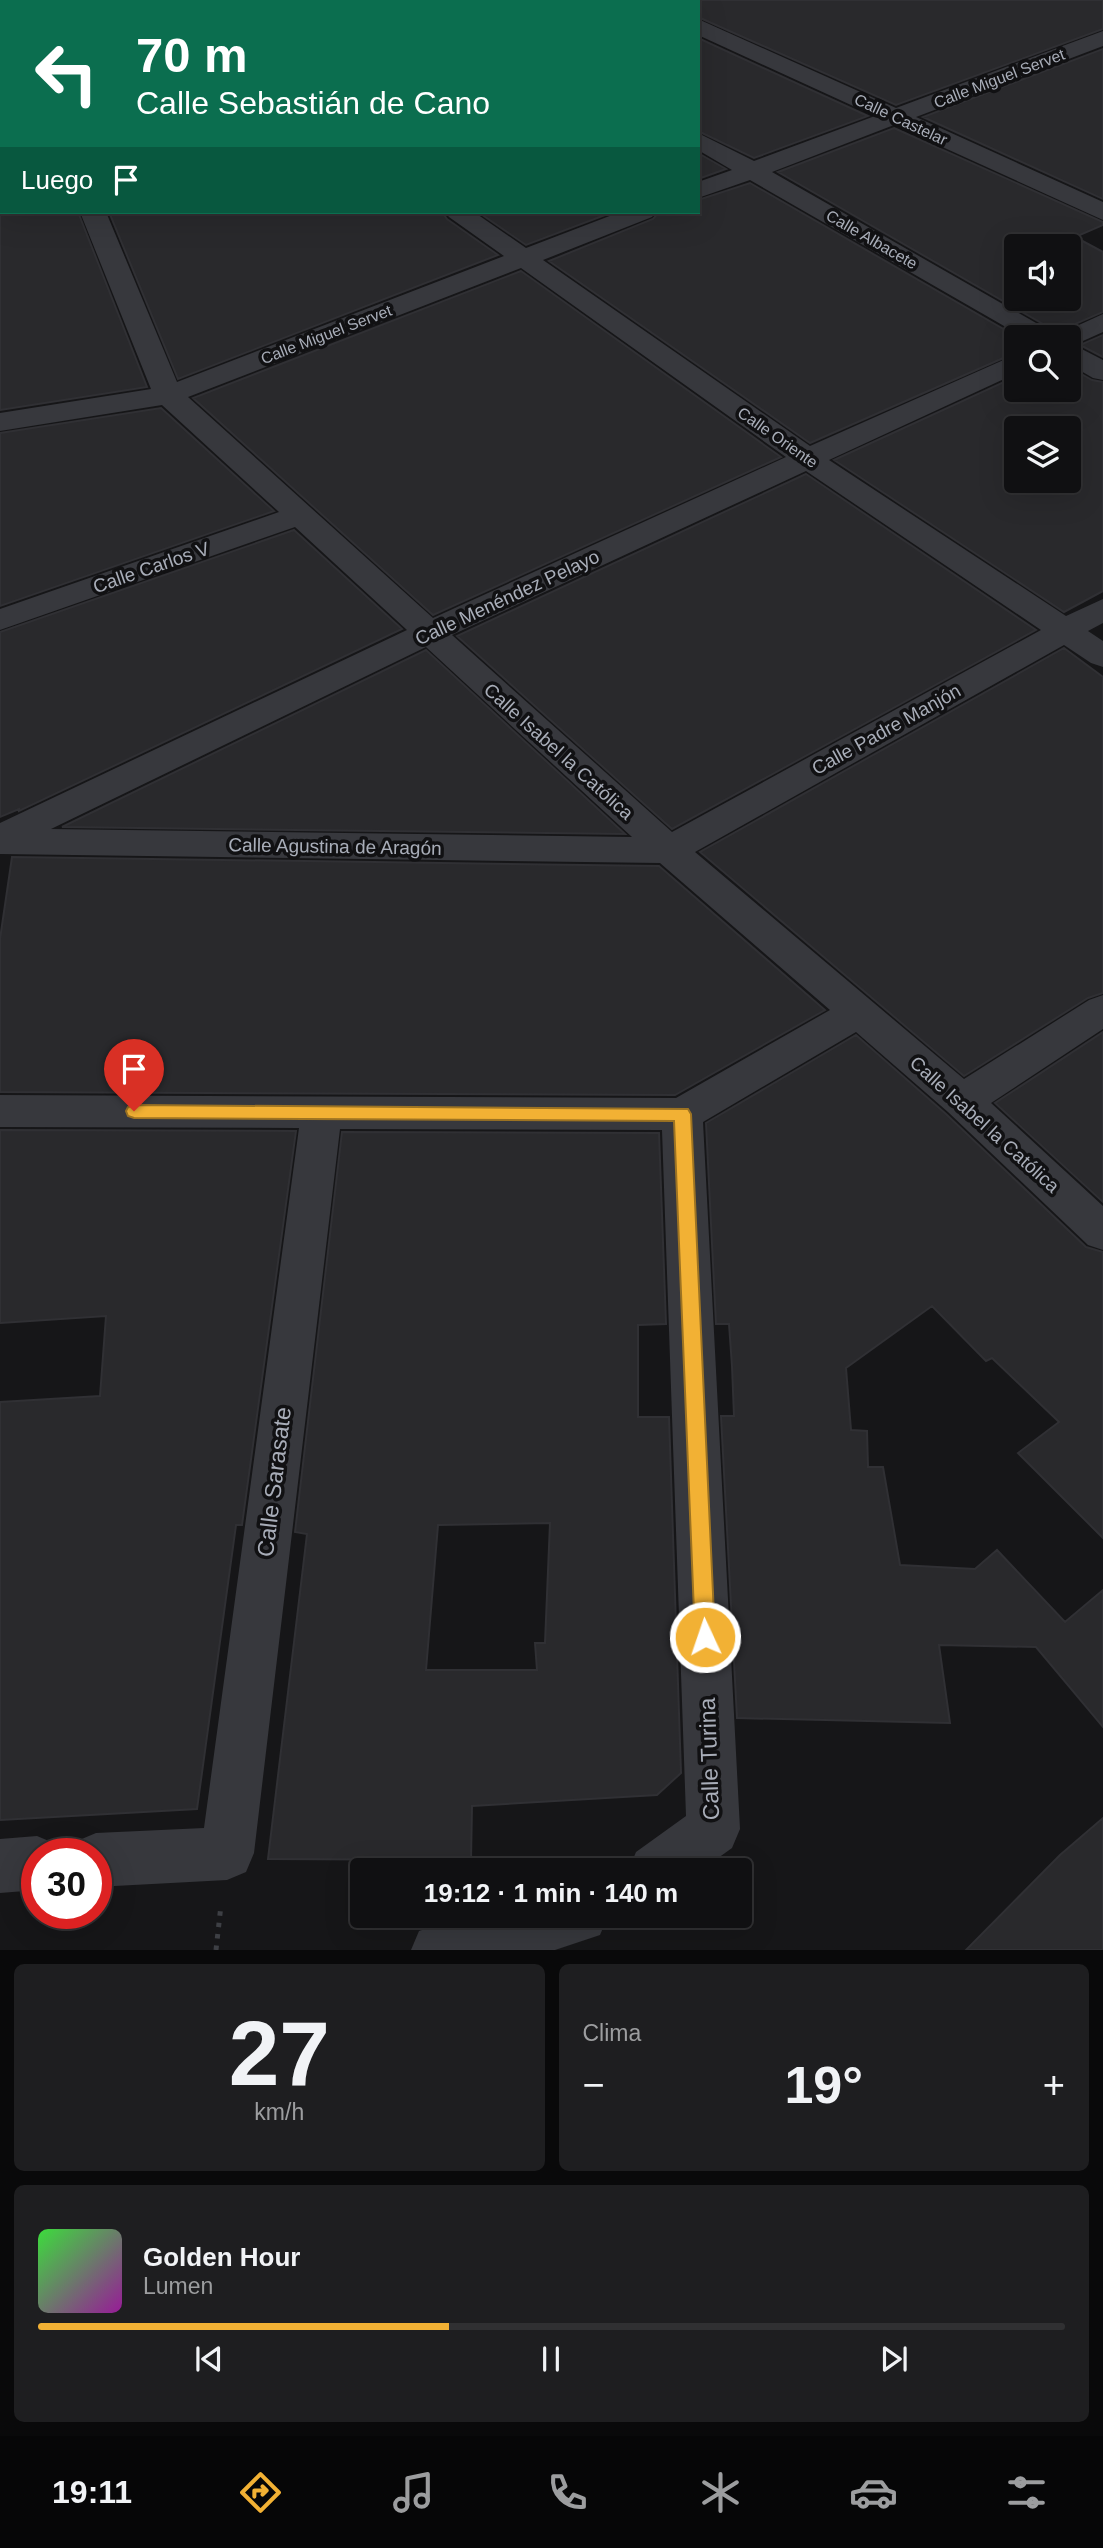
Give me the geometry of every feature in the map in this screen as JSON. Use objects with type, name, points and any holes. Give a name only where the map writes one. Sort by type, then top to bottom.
[{"type":"street","name":"Calle Castelar","points":[[700,27],[1103,212]]},
{"type":"street","name":"Calle Miguel Servet","points":[[700,190],[1103,38]]},
{"type":"street","name":"Calle Albacete","points":[[700,141],[1022,325]]},
{"type":"street","name":"Calle Isabel la Católica","points":[[94,214],[168,395],[669,850],[962,1101],[1103,1232]]},
{"type":"street","name":"Calle Oriente","points":[[461,214],[807,458],[1103,656]]},
{"type":"street","name":"Calle Miguel Servet","points":[[0,422],[168,395],[638,214]]},
{"type":"street","points":[[1081,332],[1103,322]]},
{"type":"street","points":[[1081,359],[1103,372]]},
{"type":"street","name":"Calle Menéndez Pelayo","points":[[0,840],[428,633],[1004,368]]},
{"type":"street","name":"Calle Carlos V","points":[[0,620],[302,515]]},
{"type":"street","name":"Calle Padre Manjón","points":[[669,850],[1103,609]]},
{"type":"street","name":"Calle Agustina de Aragón","points":[[0,840],[669,850]]},
{"type":"street","points":[[962,1101],[1103,1010]]},
{"type":"street","points":[[0,1111],[682,1114],[859,1012]]},
{"type":"street","name":"Calle Sarasate","points":[[112,1859],[227,1853],[322,1111]]},
{"type":"street","name":"Calle Turina","points":[[673,1858],[713,1829],[682,1114]]},
{"type":"street","points":[[0,1866],[21,1864]]},
{"type":"street","points":[[438,1950],[530,1928]]},
{"type":"building","points":[[700,0],[1103,0],[1103,29],[896,105],[700,18]]},
{"type":"building","points":[[700,39],[868,116],[754,158],[700,132]]},
{"type":"building","points":[[1103,49],[1103,199],[923,117]]},
{"type":"building","points":[[894,128],[1103,222],[1103,225],[1081,234],[1004,234],[1004,302],[778,172]]},
{"type":"building","points":[[700,154],[726,169],[700,178]]},
{"type":"building","points":[[750,183],[1004,329],[1004,358],[810,443],[549,261],[653,219],[657,214],[700,214],[700,199]]},
{"type":"building","points":[[0,214],[79,214],[147,387],[0,410]]},
{"type":"building","points":[[110,214],[443,214],[498,255],[178,379]]},
{"type":"building","points":[[481,214],[608,214],[526,245]]},
{"type":"building","points":[[1081,240],[1103,252],[1103,312],[1073,325],[1045,325],[1020,311],[1081,311]]},
{"type":"building","points":[[521,271],[781,457],[433,615],[193,398]]},
{"type":"building","points":[[1103,335],[1103,357],[1081,346]]},
{"type":"building","points":[[1081,374],[1103,382],[1103,591],[1064,612],[834,460],[1004,382],[1004,402],[1081,402]]},
{"type":"building","points":[[161,408],[274,511],[0,606],[0,433]]},
{"type":"building","points":[[806,474],[1036,630],[672,829],[457,636]]},
{"type":"building","points":[[294,530],[402,629],[19,811],[0,817],[0,632]]},
{"type":"building","points":[[1064,648],[1103,677],[1103,993],[1088,998],[964,1076],[700,852]]},
{"type":"building","points":[[426,650],[625,834],[62,827]]},
{"type":"building","points":[[12,857],[659,866],[825,1010],[675,1095],[0,1092],[0,939]]},
{"type":"building","points":[[1103,1032],[1103,1202],[995,1103]]},
{"type":"building","points":[[856,1035],[946,1114],[1086,1247],[1103,1252],[1103,1538],[1018,1453],[1059,1422],[992,1358],[986,1361],[932,1306],[846,1368],[851,1430],[867,1431],[868,1467],[883,1467],[900,1565],[975,1569],[997,1550],[1065,1622],[1103,1590],[1103,1727],[1036,1647],[939,1645],[950,1723],[737,1718],[721,1416],[734,1416],[732,1366],[729,1324],[716,1324],[706,1123]]},
{"type":"building","points":[[0,1130],[296,1131],[242,1525],[236,1525],[197,1809],[0,1820],[0,1402],[100,1396],[106,1316],[0,1323]]},
{"type":"building","points":[[342,1132],[659,1133],[666,1324],[638,1325],[638,1417],[669,1417],[681,1773],[657,1795],[472,1806],[471,1858],[268,1859],[307,1534],[295,1532]],"holes":[[[550,1523],[545,1643],[535,1643],[537,1670],[426,1670],[438,1525]]]},
{"type":"building","points":[[1103,1818],[1103,1950],[966,1950],[1060,1855]]},
{"type":"route","points":[[134,1111],[682,1114],[705,1637]]}]
